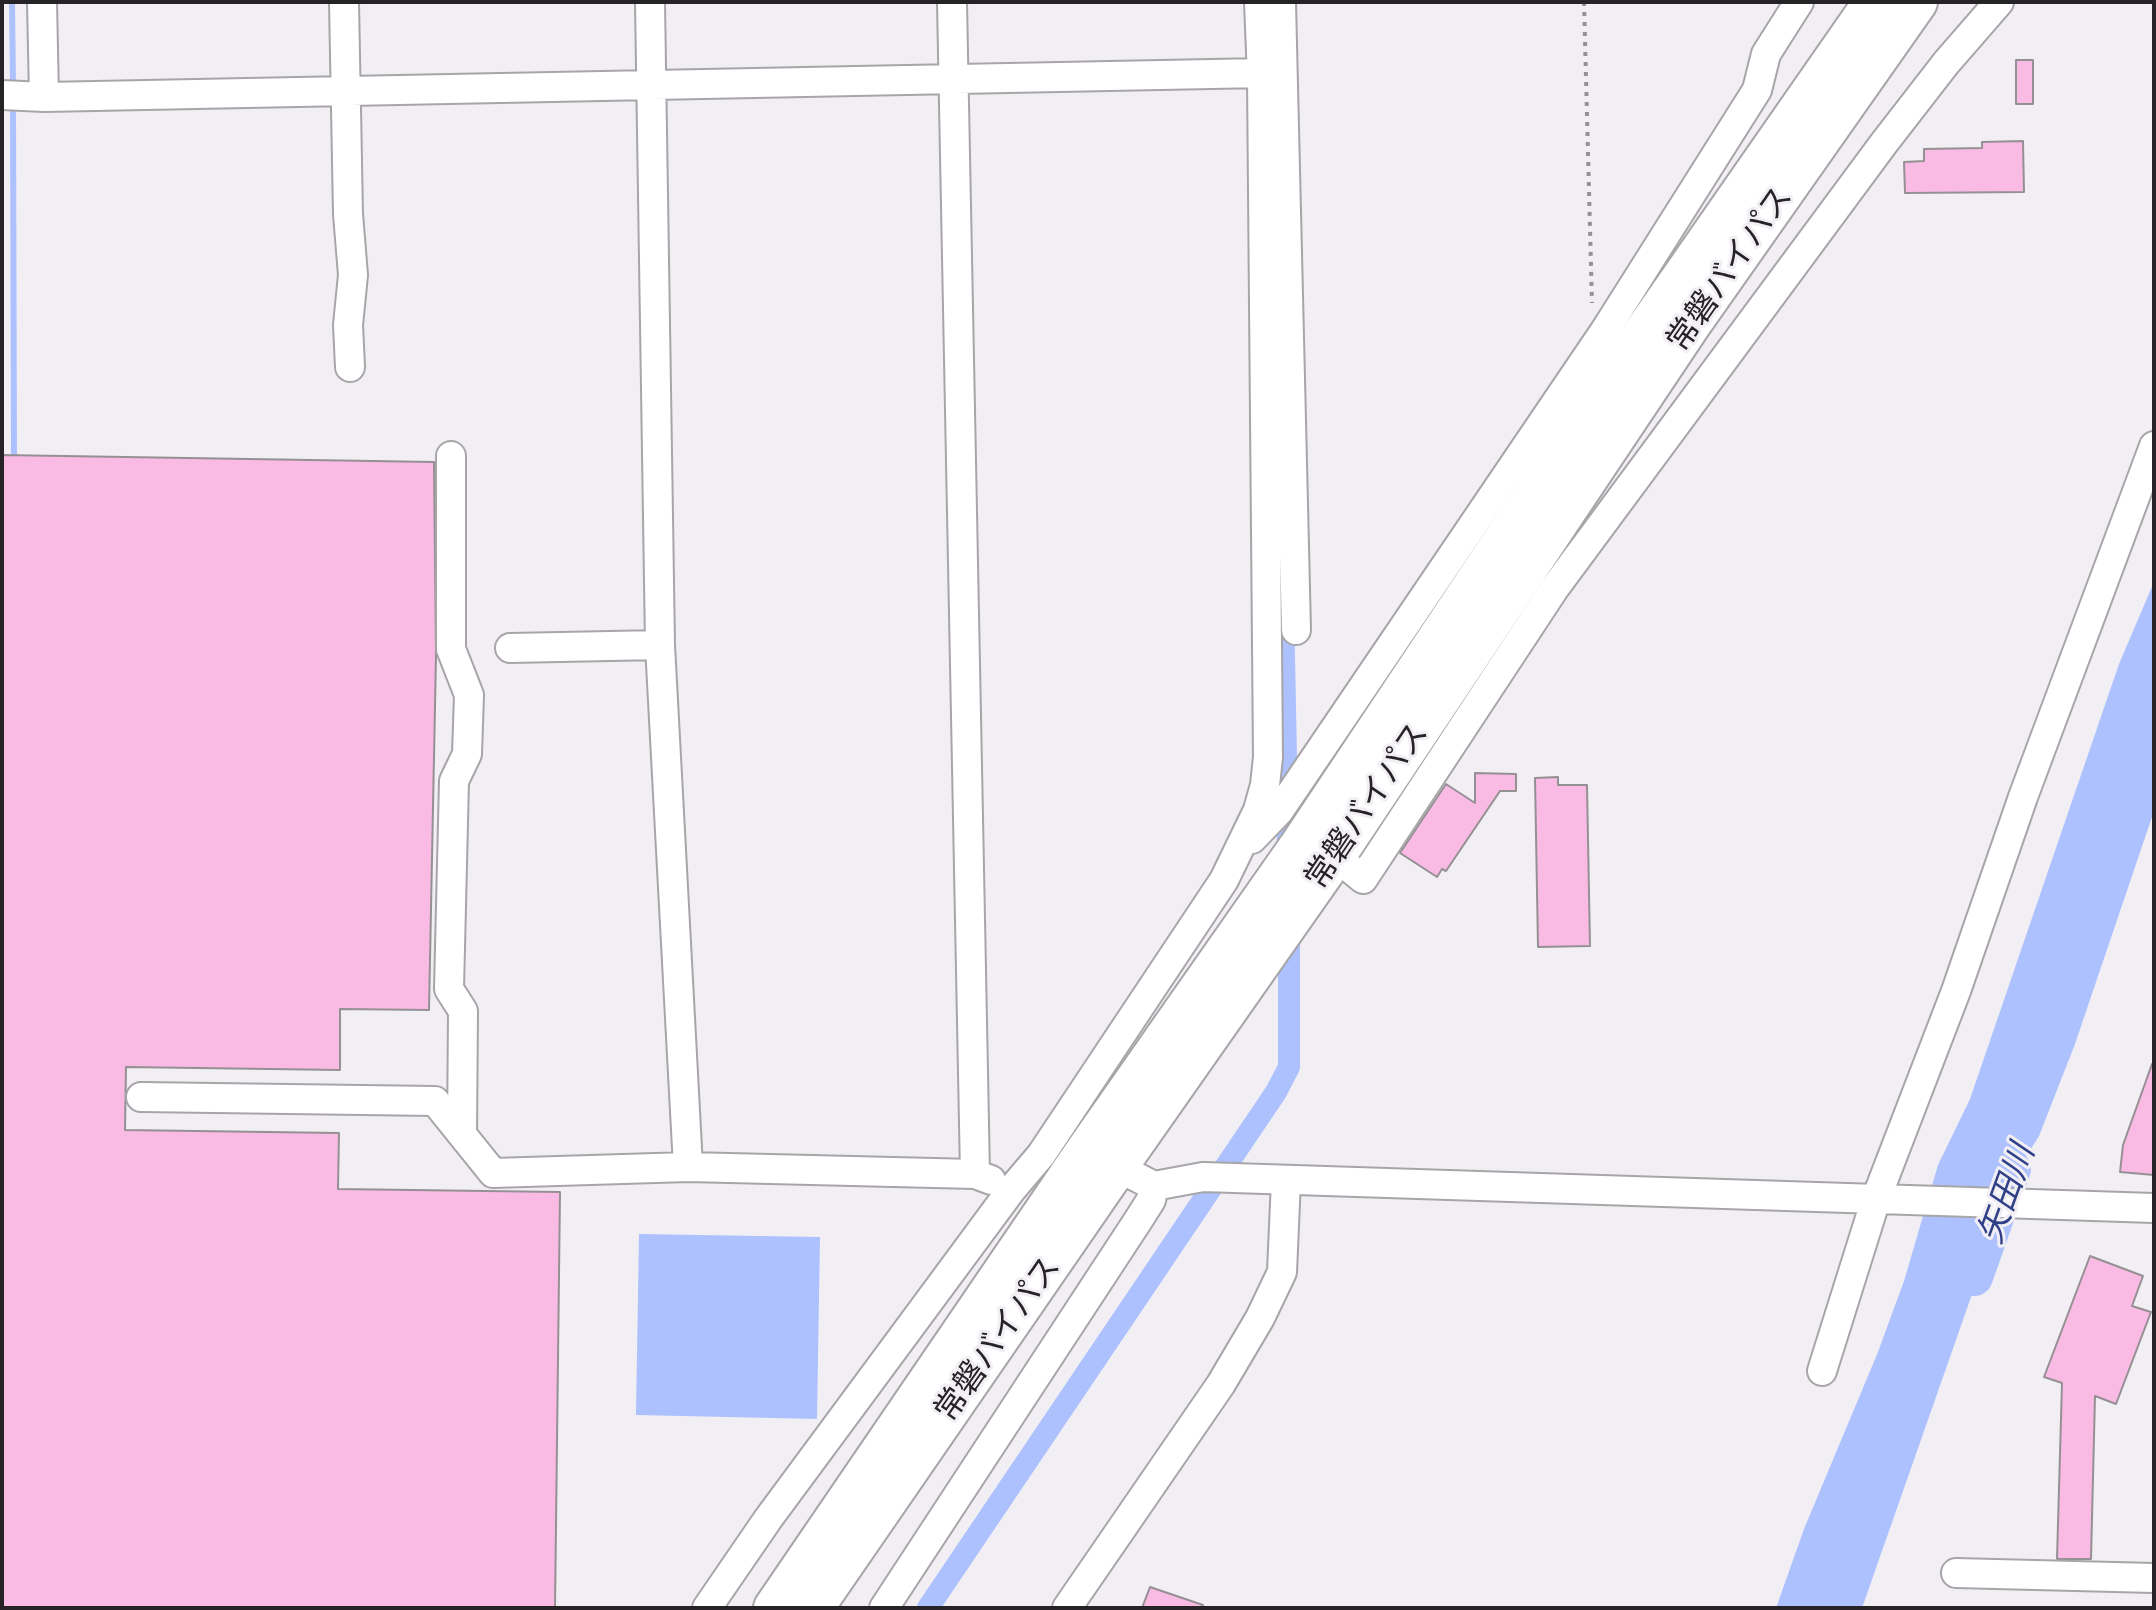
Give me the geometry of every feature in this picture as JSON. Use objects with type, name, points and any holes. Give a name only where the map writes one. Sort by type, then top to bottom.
[{"type":"highway","points":[[1824,103],[1842,2]]},
{"type":"highway","name":"常磐バイパス","points":[[774,1608],[1086,1151],[1298,883],[1767,218],[1874,2]]},
{"type":"highway","name":"常磐バイパス","points":[[813,1608],[1117,1167],[1298,883],[1592,407],[1726,217],[1824,103],[1917,2]]},
{"type":"highway","points":[[1824,103],[1948,2]]},
{"type":"street","points":[[42,2],[44,97]]},
{"type":"street","points":[[344,2],[348,214],[353,275],[348,325],[350,367]]},
{"type":"street","points":[[650,2],[660,645],[688,1167]]},
{"type":"street","points":[[952,2],[975,1174]]},
{"type":"street","points":[[1259,2],[1268,59],[1296,630]]},
{"type":"street","points":[[707,1608],[768,1519],[1012,1189],[1041,1155],[1224,880],[1265,785],[1268,757],[1268,59],[1281,2]]},
{"type":"street","points":[[1239,851],[1279,811],[1606,329],[1757,90],[1766,54],[1799,2]]},
{"type":"street","points":[[1298,883],[1363,879],[1554,589],[1892,131],[1999,2]]},
{"type":"street","points":[[2,95],[44,97],[953,79],[1268,59]]},
{"type":"street","points":[[1822,1371],[1879,1199],[2023,797],[2154,446]]},
{"type":"street","points":[[451,456],[451,649],[469,695],[467,754],[454,781],[449,989],[463,1011],[462,1134]]},
{"type":"street","points":[[510,648],[660,645]]},
{"type":"street","points":[[141,1097],[435,1101],[493,1173],[688,1167],[975,1174],[1051,1204]]},
{"type":"street","points":[[1117,1167],[1154,1186],[1203,1177],[2154,1208]]},
{"type":"street","points":[[1067,1608],[1221,1384],[1260,1318],[1282,1272],[1286,1180]]},
{"type":"street","points":[[884,1608],[1139,1219],[1151,1200],[1154,1186]]},
{"type":"street","points":[[1956,1573],[2154,1578]]},
{"type":"path","points":[[1584,2],[1593,314],[1606,329]]},
{"type":"water","points":[[2154,582],[2154,811],[2075,1044],[2039,1136],[2000,1198],[1970,1300],[1862,1608],[1776,1608],[1804,1529],[1878,1352],[1904,1281],[1938,1165],[1970,1099],[2119,664]]},
{"type":"water","points":[[639,1234],[820,1237],[817,1419],[636,1415]]},
{"type":"building","points":[[2016,60],[2033,60],[2033,104],[2016,104]]},
{"type":"building","points":[[2023,141],[2024,192],[1905,193],[1904,162],[1924,161],[1924,149],[1982,148],[1982,142]]},
{"type":"building","points":[[2,455],[434,462],[436,656],[429,1010],[340,1009],[340,1070],[126,1067],[125,1130],[339,1133],[338,1189],[560,1192],[555,1608],[2,1608]]},
{"type":"building","points":[[1475,773],[1516,774],[1516,791],[1500,791],[1446,871],[1442,869],[1437,877],[1400,853],[1446,784],[1475,803]]},
{"type":"building","points":[[1558,777],[1558,785],[1587,785],[1590,946],[1538,947],[1535,778]]},
{"type":"building","points":[[2152,1064],[2154,1175],[2120,1172],[2123,1145]]},
{"type":"building","points":[[2090,1256],[2143,1276],[2132,1306],[2151,1312],[2116,1404],[2095,1396],[2091,1559],[2057,1559],[2062,1383],[2044,1377]]},
{"type":"building","points":[[1150,1587],[1203,1605],[1202,1608],[1142,1608]]},
{"type":"waterway","points":[[12,2],[13,86]]},
{"type":"waterway","points":[[13,102],[14,462]]},
{"type":"waterway","points":[[1283,607],[1288,856]]},
{"type":"waterway","points":[[928,1608],[1276,1092],[1289,1067],[1289,927]]},
{"type":"waterway","name":"矢田川","points":[[1974,1277],[2012,1169]]}]
